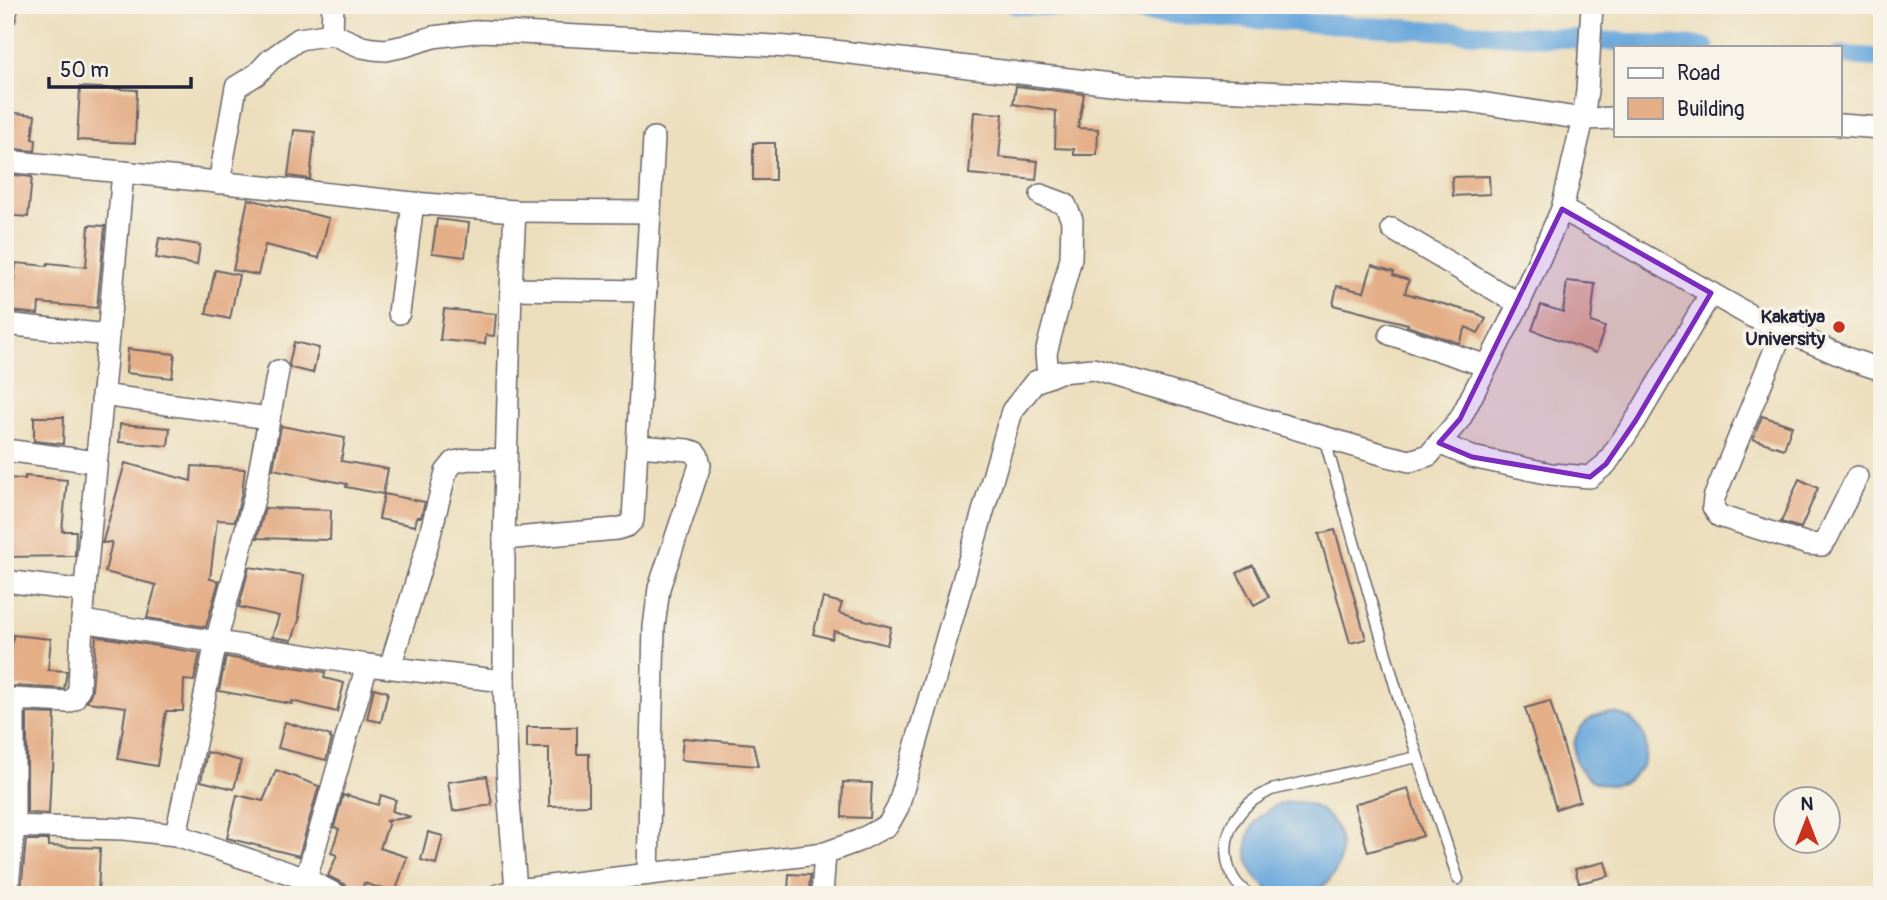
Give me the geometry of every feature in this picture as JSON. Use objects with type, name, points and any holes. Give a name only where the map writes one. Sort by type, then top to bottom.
[{"type":"street","points":[[5,17],[8,5]]},
{"type":"street","points":[[331,34],[333,5]]},
{"type":"street","points":[[515,211],[504,539],[507,892],[825,853],[859,841],[888,825],[898,807],[1012,411],[1035,382],[1060,372],[1093,369],[1410,461],[1429,455],[1440,443],[1460,419],[1519,304],[1562,209],[1583,119],[1592,5]]},
{"type":"street","points":[[219,183],[236,87],[257,74],[270,60],[299,39],[331,34],[362,47],[386,50],[433,37],[482,31],[775,46],[838,51],[1128,86],[1468,101],[1583,119],[1614,118]]},
{"type":"street","points":[[1842,125],[1882,128]]},
{"type":"street","points":[[504,539],[617,529],[627,526],[633,520],[654,138]]},
{"type":"street","points":[[5,161],[413,203],[515,211],[650,212]]},
{"type":"street","points":[[7,895],[10,827],[9,699],[68,702],[74,699],[79,689],[84,591],[123,172]]},
{"type":"street","points":[[1041,195],[1065,204],[1072,220],[1071,258],[1046,353],[1048,377]]},
{"type":"street","points":[[398,313],[413,203]]},
{"type":"street","points":[[1562,209],[1753,317],[1849,359],[1882,370]]},
{"type":"street","points":[[1392,229],[1519,304]]},
{"type":"street","points":[[511,289],[646,291]]},
{"type":"street","points":[[1440,443],[1472,457],[1551,474],[1590,477],[1606,464],[1636,421],[1711,293]]},
{"type":"street","points":[[5,324],[108,335]]},
{"type":"street","points":[[1783,330],[1714,498],[1713,507],[1719,516],[1808,544],[1822,545],[1857,477]]},
{"type":"street","points":[[1390,334],[1487,366]]},
{"type":"street","points":[[176,835],[216,642],[255,495],[278,371]]},
{"type":"street","points":[[102,395],[269,418]]},
{"type":"street","points":[[638,446],[688,450],[695,452],[700,460],[657,601],[654,626],[648,874]]},
{"type":"street","points":[[5,450],[96,463]]},
{"type":"street","points":[[390,667],[426,550],[446,472],[454,461],[506,460]]},
{"type":"street","points":[[5,581],[84,591]]},
{"type":"street","points":[[82,621],[368,665],[504,681]]},
{"type":"street","points":[[306,879],[368,665]]},
{"type":"street","points":[[10,827],[124,829],[176,835],[306,879],[337,895]]},
{"type":"street","points":[[822,895],[825,853]]},
{"type":"lane","points":[[1324,437],[1416,757],[1458,878]]},
{"type":"lane","points":[[1250,895],[1232,878],[1227,865],[1226,849],[1231,827],[1239,813],[1255,799],[1271,790],[1416,757]]},
{"type":"highlighted area","points":[[1562,209],[1711,293],[1636,420],[1606,464],[1590,477],[1472,457],[1439,443],[1460,419]]},
{"type":"water","points":[[1610,713],[1630,719],[1640,729],[1646,749],[1640,769],[1630,779],[1610,785],[1590,779],[1580,769],[1574,749],[1580,729],[1590,719]]},
{"type":"water","points":[[1294,802],[1312,806],[1327,816],[1337,831],[1341,849],[1337,867],[1327,882],[1312,892],[1294,896],[1276,892],[1261,882],[1251,867],[1247,849],[1251,831],[1261,816],[1276,806]]},
{"type":"building","points":[[1016,86],[1084,94],[1078,128],[1098,129],[1097,155],[1074,155],[1074,149],[1055,148],[1056,111],[1013,104]]},
{"type":"building","points":[[80,87],[137,90],[135,143],[77,140]]},
{"type":"building","points":[[5,112],[35,115],[32,139],[36,140],[35,151],[5,148]]},
{"type":"building","points":[[974,112],[1003,114],[999,157],[1038,161],[1036,180],[969,174]]},
{"type":"building","points":[[294,130],[315,132],[310,179],[288,176]]},
{"type":"building","points":[[753,143],[775,143],[775,180],[753,180]]},
{"type":"building","points":[[5,174],[32,177],[28,217],[5,215]]},
{"type":"building","points":[[1489,176],[1490,194],[1453,196],[1452,177]]},
{"type":"building","points":[[248,199],[329,218],[319,258],[265,245],[258,275],[233,270]]},
{"type":"building","points":[[437,219],[469,223],[465,257],[432,253]]},
{"type":"building","points":[[89,225],[105,226],[97,308],[39,303],[38,314],[11,311],[16,263],[86,267]]},
{"type":"building","points":[[159,238],[200,245],[197,265],[156,258]]},
{"type":"building","points":[[1372,265],[1409,280],[1405,293],[1475,313],[1486,319],[1478,333],[1466,327],[1459,343],[1407,326],[1408,324],[1333,305],[1337,286],[1364,292]]},
{"type":"building","points":[[215,270],[239,275],[230,319],[206,314]]},
{"type":"building","points":[[1567,281],[1595,284],[1591,322],[1605,327],[1596,353],[1532,330],[1541,305],[1563,312]]},
{"type":"building","points":[[444,309],[496,314],[494,336],[486,335],[485,344],[440,340]]},
{"type":"building","points":[[294,342],[319,348],[313,373],[291,368],[289,364]]},
{"type":"building","points":[[128,349],[175,354],[172,378],[126,373]]},
{"type":"building","points":[[1762,416],[1792,426],[1784,449],[1753,439]]},
{"type":"building","points":[[34,417],[64,417],[63,444],[34,441]]},
{"type":"building","points":[[120,424],[170,428],[168,446],[119,442]]},
{"type":"building","points":[[281,426],[345,438],[341,461],[388,469],[383,494],[273,469]]},
{"type":"building","points":[[125,463],[191,481],[192,466],[245,469],[235,521],[217,520],[210,579],[219,581],[206,627],[147,618],[156,585],[105,572],[112,542],[102,543]]},
{"type":"building","points":[[25,476],[67,480],[62,531],[76,531],[75,556],[5,557],[5,478],[25,479]]},
{"type":"building","points":[[1799,479],[1818,488],[1801,528],[1781,522]]},
{"type":"building","points":[[384,494],[425,502],[415,526],[379,519]]},
{"type":"building","points":[[265,508],[331,510],[330,540],[257,538]]},
{"type":"building","points":[[1335,530],[1366,639],[1350,643],[1319,534]]},
{"type":"building","points":[[1253,565],[1269,597],[1254,605],[1237,573]]},
{"type":"building","points":[[249,567],[304,575],[300,617],[292,640],[272,637],[279,616],[239,607]]},
{"type":"building","points":[[823,598],[842,603],[839,613],[891,627],[887,645],[834,631],[832,639],[813,634]]},
{"type":"building","points":[[13,635],[51,639],[48,670],[67,671],[64,689],[15,686],[5,690],[5,665],[10,665]]},
{"type":"building","points":[[96,636],[200,653],[194,681],[184,680],[183,711],[166,711],[157,766],[118,759],[126,707],[87,702],[92,690]]},
{"type":"building","points":[[226,657],[325,672],[324,678],[344,683],[337,712],[292,701],[292,704],[219,691]]},
{"type":"building","points":[[374,688],[388,692],[381,722],[367,719]]},
{"type":"building","points":[[1550,701],[1580,801],[1556,809],[1525,708]]},
{"type":"building","points":[[27,713],[55,714],[49,814],[27,813]]},
{"type":"building","points":[[285,722],[331,736],[326,760],[278,748]]},
{"type":"building","points":[[527,727],[577,727],[577,754],[589,754],[589,805],[549,806],[549,748],[527,748]]},
{"type":"building","points":[[683,738],[753,744],[758,766],[681,760]]},
{"type":"building","points":[[207,752],[241,761],[234,789],[201,781]]},
{"type":"building","points":[[276,770],[319,786],[299,856],[227,838],[237,795],[263,801]]},
{"type":"building","points":[[487,776],[492,805],[453,811],[448,782]]},
{"type":"building","points":[[843,782],[872,783],[870,818],[842,817]]},
{"type":"building","points":[[1408,788],[1423,836],[1368,852],[1354,804]]},
{"type":"building","points":[[343,795],[378,805],[381,795],[396,800],[392,811],[411,817],[385,821],[388,825],[380,848],[407,857],[395,893],[364,883],[360,895],[350,895],[344,884],[328,876],[337,855],[331,853],[339,829],[334,827]]},
{"type":"building","points":[[428,832],[443,836],[436,864],[421,860]]},
{"type":"building","points":[[26,840],[48,840],[48,846],[100,848],[98,895],[21,891]]},
{"type":"building","points":[[1605,862],[1609,876],[1579,883],[1575,869]]},
{"type":"building","points":[[789,874],[810,875],[809,893],[788,892]]},
{"type":"waterway","points":[[1015,5],[1689,46]]},
{"type":"waterway","points":[[1842,55],[1882,58]]},
{"type":"place","name":"Kakatiya University","points":[[1839,327]]}]
